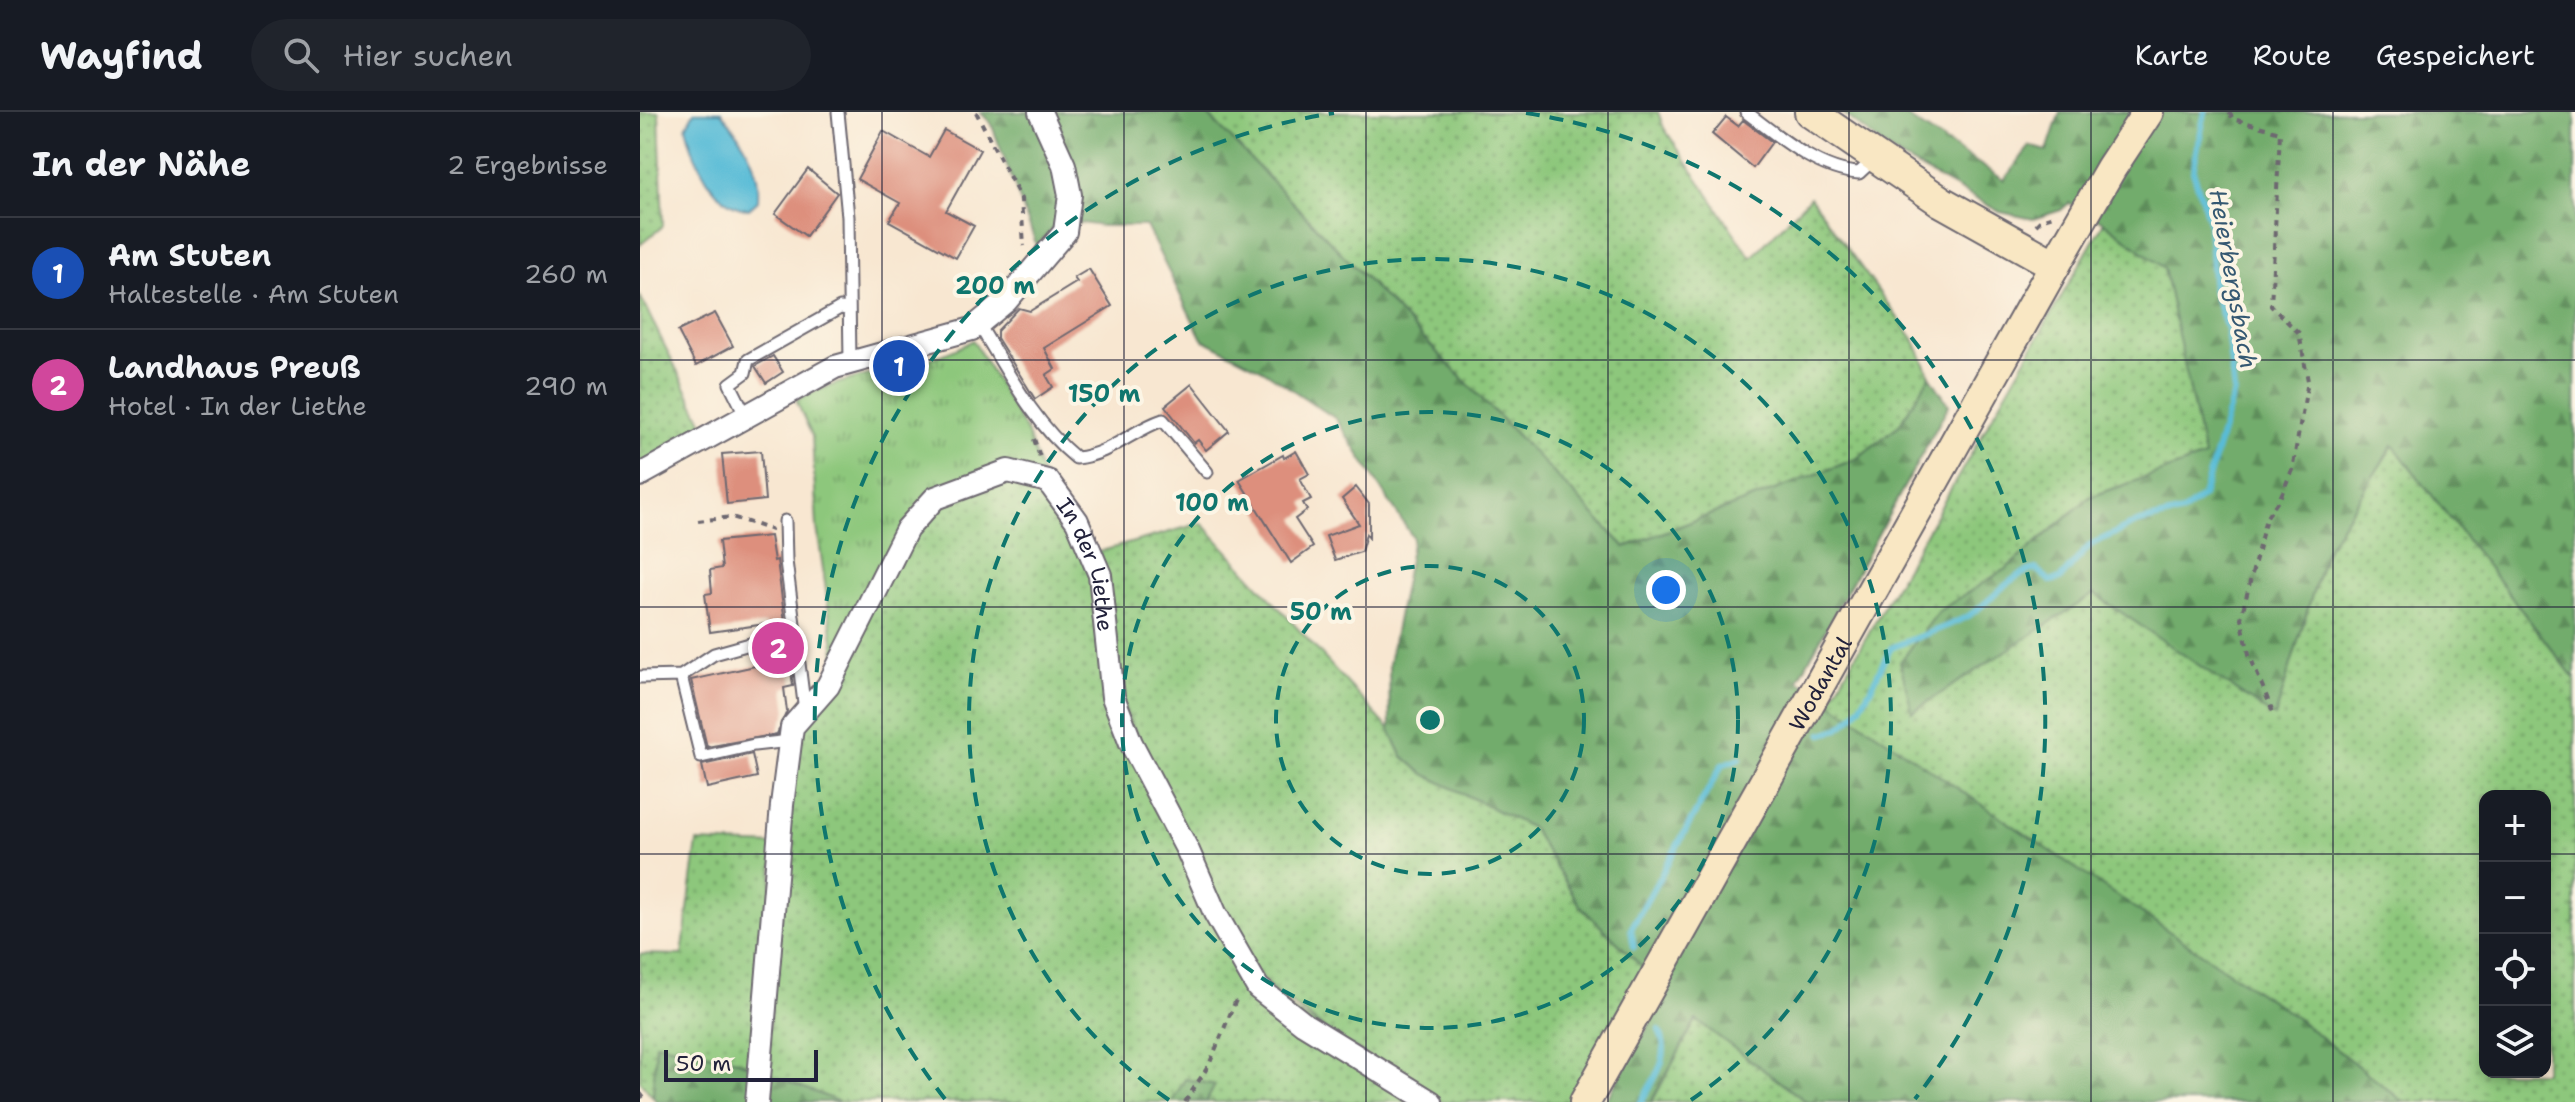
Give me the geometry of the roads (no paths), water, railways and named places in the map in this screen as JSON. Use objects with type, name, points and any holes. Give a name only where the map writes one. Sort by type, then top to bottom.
[{"type":"main road","points":[[1810,112],[1942,202],[2055,265]]},
{"type":"main road","name":"Wodantal","points":[[1585,1102],[2055,265],[2111,168],[2148,112]]},
{"type":"street","points":[[640,475],[745,414],[850,362],[944,338],[978,323],[1006,301],[1065,232],[1070,195],[1064,165],[1040,112]]},
{"type":"street","name":"In der Liethe","points":[[757,1102],[792,727],[828,686],[907,529],[935,498],[1008,471],[1048,481],[1077,521],[1100,575],[1113,697],[1131,743],[1258,988],[1304,1024],[1431,1102]]},
{"type":"lane","points":[[838,112],[847,198],[850,362]]},
{"type":"lane","points":[[1746,112],[1808,155],[1847,172],[1859,173],[1875,158]]},
{"type":"lane","points":[[745,414],[730,384],[745,373],[748,360],[840,308],[848,309]]},
{"type":"lane","points":[[978,323],[1035,413],[1060,445],[1076,458],[1109,449],[1148,425],[1163,420],[1207,472]]},
{"type":"lane","points":[[785,521],[805,712]]},
{"type":"lane","points":[[640,677],[681,676],[714,654],[757,642]]},
{"type":"lane","points":[[681,676],[701,757],[754,745],[790,741]]},
{"type":"water","points":[[694,112],[721,112],[743,143],[757,176],[758,201],[749,209],[725,200],[707,179],[686,127]]},
{"type":"waterway","name":"Heierbergsbach","points":[[1822,734],[1835,730],[1856,712],[1891,648],[1971,614],[2027,572],[2036,569],[2050,581],[2060,579],[2090,545],[2136,523],[2183,512],[2203,496],[2234,392],[2227,329],[2214,292],[2209,221],[2193,171],[2205,112]]},
{"type":"waterway","name":"Heierbergsbach","points":[[1634,947],[1631,929],[1722,765],[1740,758]]},
{"type":"waterway","name":"Heierbergsbach","points":[[1641,1102],[1663,1058],[1663,1040],[1659,1030]]},
{"type":"place","name":"Am Stuten","points":[[899,366]]},
{"type":"place","name":"Landhaus Preuß","points":[[778,648]]}]
